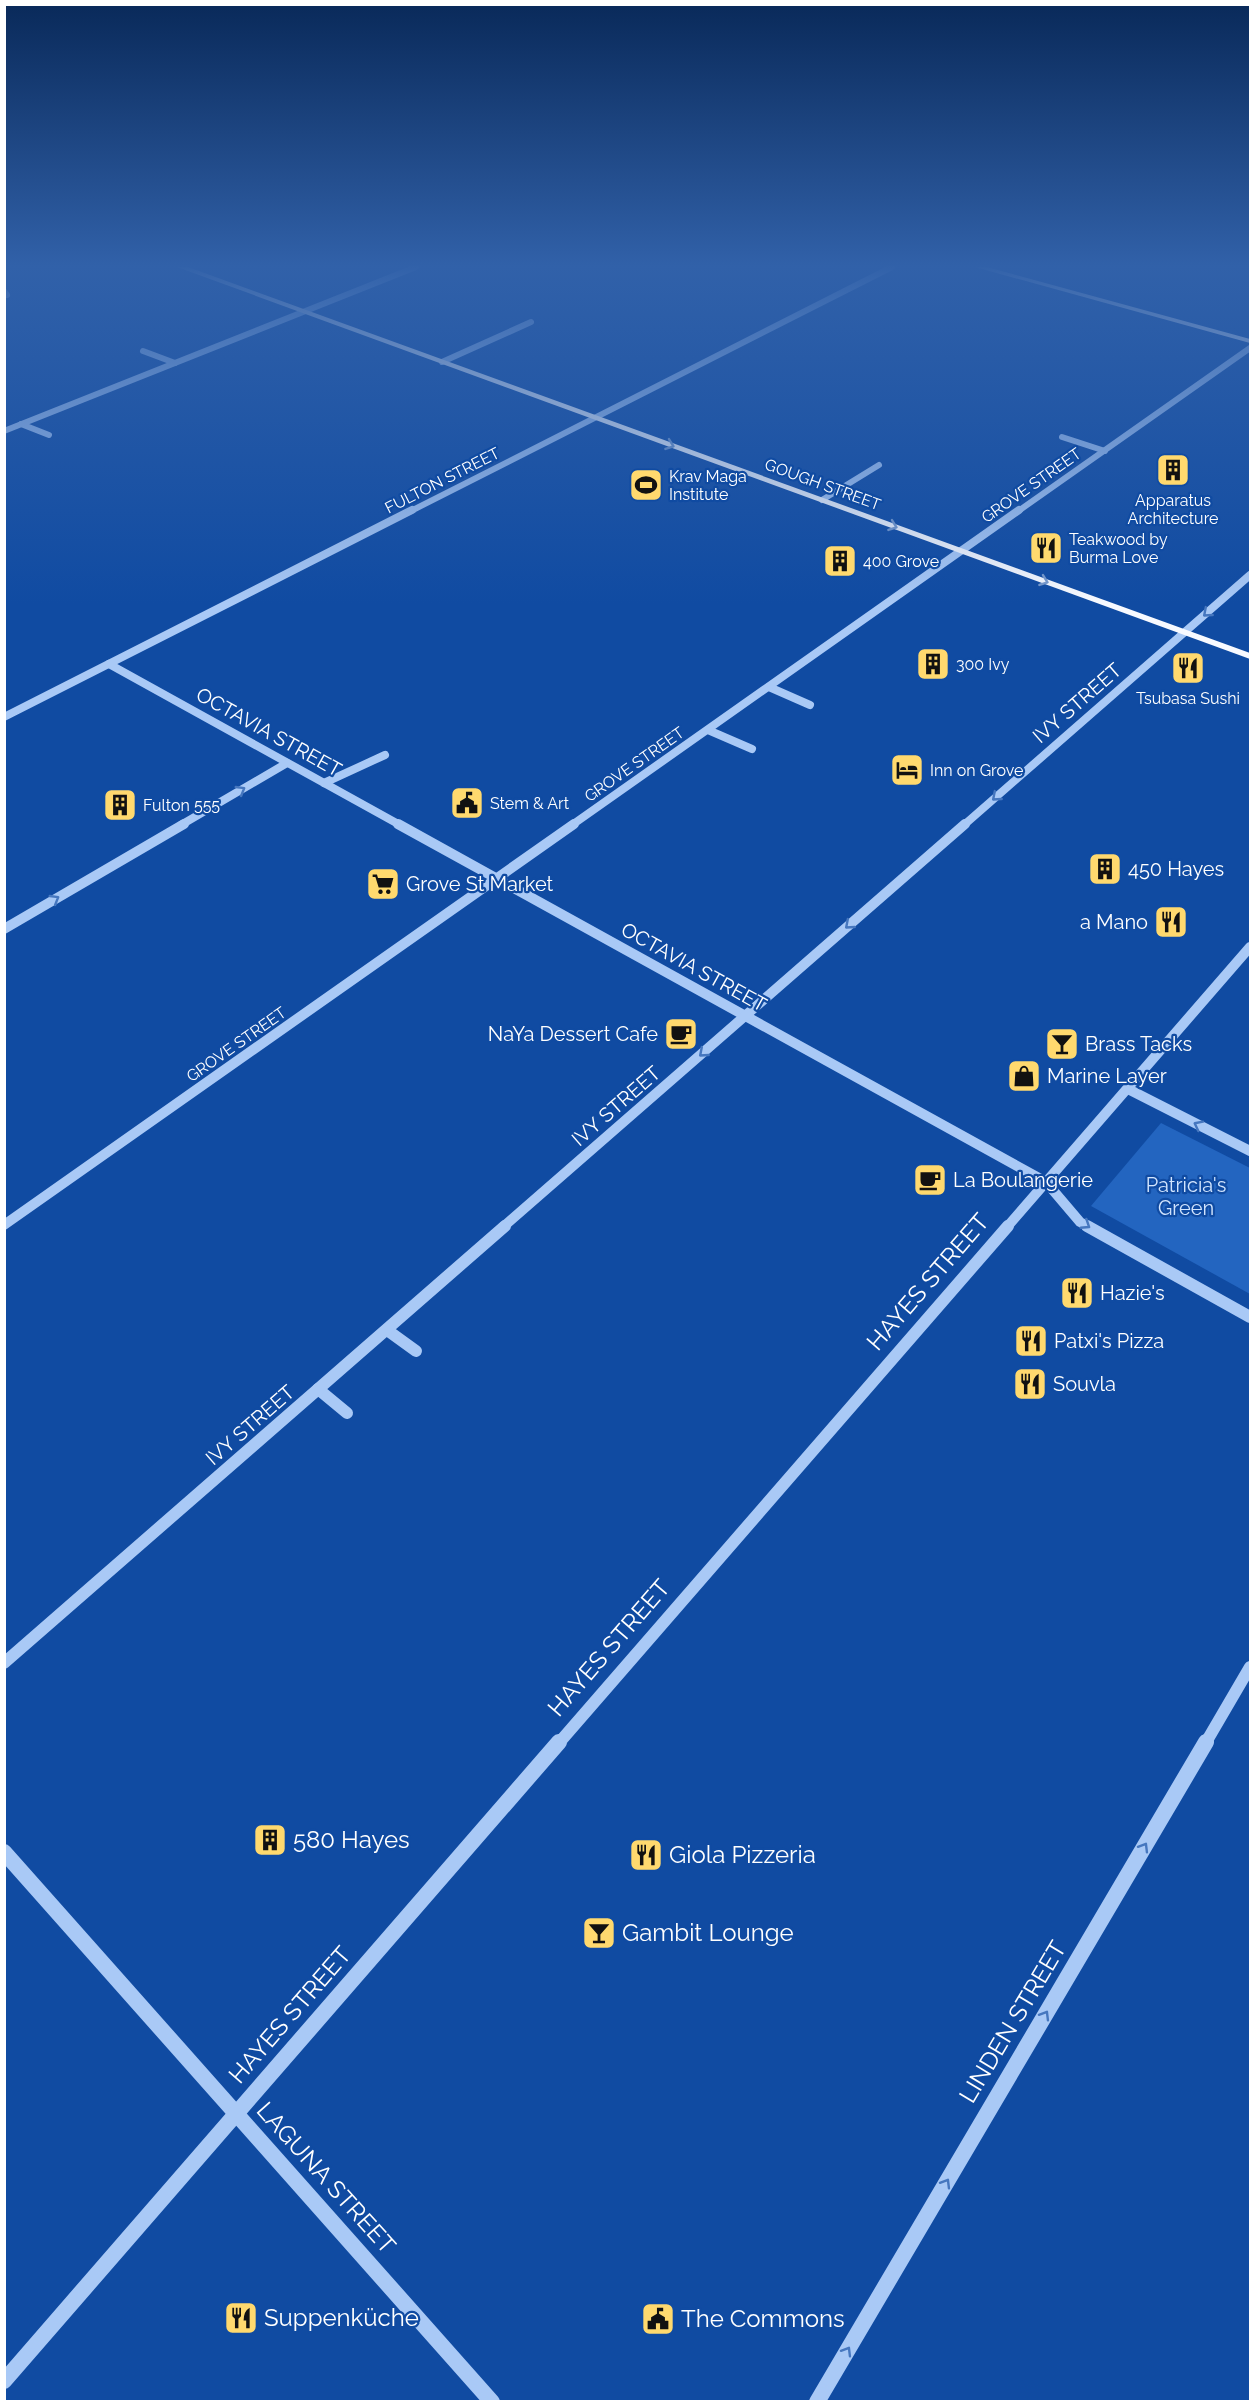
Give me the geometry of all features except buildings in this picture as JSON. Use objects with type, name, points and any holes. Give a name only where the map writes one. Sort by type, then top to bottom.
[{"type":"main road","name":"GOUGH STREET","points":[[490,379],[1251,657]]},
{"type":"street","points":[[4,430],[134,379]]},
{"type":"street","name":"FULTON STREET","points":[[4,717],[672,379]]},
{"type":"street","name":"GROVE STREET","points":[[4,1225],[1207,379]]},
{"type":"street","points":[[21,424],[49,435]]},
{"type":"street","points":[[1062,437],[1105,451]]},
{"type":"street","points":[[822,500],[879,465]]},
{"type":"street","name":"IVY STREET","points":[[4,1663],[1251,575]]},
{"type":"street","name":"OCTAVIA STREET","points":[[109,664],[1046,1182],[1080,1222],[1251,1317]]},
{"type":"street","points":[[769,687],[810,705]]},
{"type":"street","points":[[708,730],[752,749]]},
{"type":"street","points":[[324,783],[385,754]]},
{"type":"street","points":[[4,929],[286,762]]},
{"type":"street","name":"HAYES STREET","points":[[4,2382],[1251,947]]},
{"type":"street","points":[[1128,1089],[1251,1151]]},
{"type":"street","points":[[387,1329],[416,1351]]},
{"type":"street","points":[[318,1389],[347,1413]]},
{"type":"street","name":"LINDEN STREET","points":[[817,2402],[1251,1667]]},
{"type":"street","name":"LAGUNA STREET","points":[[4,1852],[492,2402]]},
{"type":"green space","name":"Patricia's Green","points":[[1161,1123],[1250,1168],[1250,1294],[1091,1206]]},
{"type":"place","name":"Apparatus Architecture","points":[[1173,470]]},
{"type":"place","name":"Krav Maga Institute","points":[[646,485]]},
{"type":"place","name":"Teakwood by Burma Love","points":[[1046,548]]},
{"type":"place","name":"400 Grove","points":[[840,561]]},
{"type":"place","name":"300 Ivy","points":[[933,664]]},
{"type":"place","name":"Tsubasa Sushi","points":[[1188,668]]},
{"type":"place","name":"Inn on Grove","points":[[907,770]]},
{"type":"place","name":"Stem & Art","points":[[467,803]]},
{"type":"place","name":"Fulton 555","points":[[120,805]]},
{"type":"place","name":"450 Hayes","points":[[1105,869]]},
{"type":"place","name":"Grove St Market","points":[[383,884]]},
{"type":"place","name":"a Mano","points":[[1171,922]]},
{"type":"place","name":"NaYa Dessert Cafe","points":[[681,1034]]},
{"type":"place","name":"Brass Tacks","points":[[1062,1044]]},
{"type":"place","name":"Marine Layer","points":[[1024,1076]]},
{"type":"place","name":"La Boulangerie","points":[[930,1180]]},
{"type":"place","name":"Hazie's","points":[[1077,1293]]},
{"type":"place","name":"Patxi's Pizza","points":[[1031,1341]]},
{"type":"place","name":"Souvla","points":[[1030,1384]]},
{"type":"place","name":"580 Hayes","points":[[270,1840]]},
{"type":"place","name":"Giola Pizzeria","points":[[646,1855]]},
{"type":"place","name":"Gambit Lounge","points":[[599,1933]]},
{"type":"place","name":"Suppenküche","points":[[241,2318]]},
{"type":"place","name":"The Commons","points":[[658,2319]]}]
